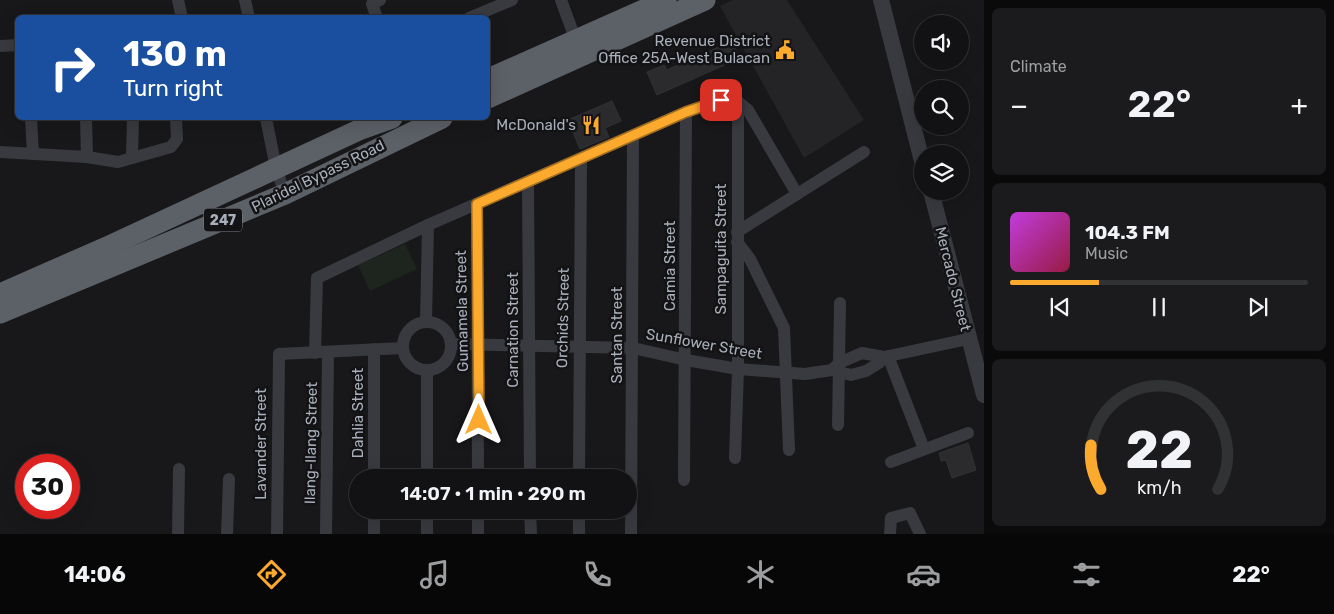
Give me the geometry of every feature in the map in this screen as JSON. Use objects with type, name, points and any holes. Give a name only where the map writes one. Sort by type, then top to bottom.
[{"type":"highway","points":[[490,78],[666,0]]},
{"type":"highway","points":[[490,97],[705,0]]},
{"type":"highway","name":"Plaridel Bypass Road","points":[[0,294],[361,129],[386,120]]},
{"type":"highway","name":"Plaridel Bypass Road","points":[[0,313],[285,194],[438,120]]},
{"type":"street","points":[[178,0],[181,15]]},
{"type":"street","points":[[244,0],[248,15]]},
{"type":"street","points":[[376,15],[372,4],[380,0]]},
{"type":"street","points":[[476,15],[509,0]]},
{"type":"street","points":[[561,0],[576,41]]},
{"type":"street","points":[[881,0],[918,145]]},
{"type":"street","points":[[0,46],[15,45]]},
{"type":"street","points":[[403,348],[315,353],[317,278],[428,225],[686,112],[727,98],[738,101],[748,110],[798,194]]},
{"type":"street","name":"Sampaguita Street","points":[[735,458],[738,369],[738,101]]},
{"type":"street","name":"Camia Street","points":[[684,480],[686,112]]},
{"type":"street","points":[[31,120],[33,154]]},
{"type":"street","points":[[86,120],[87,157]]},
{"type":"street","points":[[132,156],[133,120]]},
{"type":"street","points":[[0,152],[87,157],[118,162],[132,156],[171,147],[175,143],[176,120]]},
{"type":"street","points":[[266,120],[276,168],[285,194]]},
{"type":"street","name":"Santan Street","points":[[631,534],[633,136]]},
{"type":"street","points":[[789,450],[784,328],[737,237],[798,194],[864,152]]},
{"type":"street","name":"Orchids Street","points":[[578,469],[581,159]]},
{"type":"street","name":"Carnation Street","points":[[528,182],[530,469]]},
{"type":"street","name":"Mercado Street","points":[[933,200],[984,395]]},
{"type":"street","name":"Gumamela Street","points":[[477,204],[478,469]]},
{"type":"street","points":[[426,322],[428,225]]},
{"type":"street","points":[[838,424],[836,369],[840,303]]},
{"type":"street","points":[[426,322],[440,326],[445,331],[451,344],[450,352],[442,365],[427,370],[420,369],[408,361],[403,348],[407,333],[412,327],[426,322]]},
{"type":"street","name":"Sunflower Street","points":[[451,344],[633,348],[738,369],[805,374],[836,369],[851,375],[866,371],[886,356],[968,339]]},
{"type":"street","name":"Dahlia Street","points":[[374,350],[374,469]]},
{"type":"street","name":"Lavander Street","points":[[277,534],[279,354],[315,353]]},
{"type":"street","name":"Ilang-Ilang Street","points":[[326,534],[328,353]]},
{"type":"street","points":[[886,356],[924,449]]},
{"type":"street","points":[[427,370],[427,469]]},
{"type":"street","points":[[891,462],[968,433]]},
{"type":"street","points":[[178,534],[180,469]]},
{"type":"street","points":[[227,534],[228,479]]},
{"type":"street","points":[[890,534],[891,518],[910,513],[920,534]]},
{"type":"street","points":[[374,519],[374,534]]},
{"type":"street","points":[[427,519],[427,534]]},
{"type":"street","points":[[478,519],[478,534]]},
{"type":"street","points":[[530,519],[530,534]]},
{"type":"street","points":[[579,519],[579,534]]},
{"type":"shaded area","points":[[733,0],[787,0],[864,120],[804,158],[720,6]]},
{"type":"shaded area","points":[[405,244],[417,269],[370,291],[358,265]]},
{"type":"building","points":[[732,41],[740,58],[657,95],[647,72],[664,65],[667,70]]},
{"type":"building","name":"McDonald's","points":[[612,101],[621,121],[605,128],[609,137],[580,149],[568,120]]},
{"type":"building","points":[[968,443],[976,470],[952,478],[946,460],[941,461],[939,453]]},
{"type":"place","name":"Revenue District Office 25A-West Bulacan","points":[[785,50]]},
{"type":"place","name":"McDonald's","points":[[591,125]]},
{"type":"route","points":[[479,420],[477,204],[686,112],[721,100]]}]
